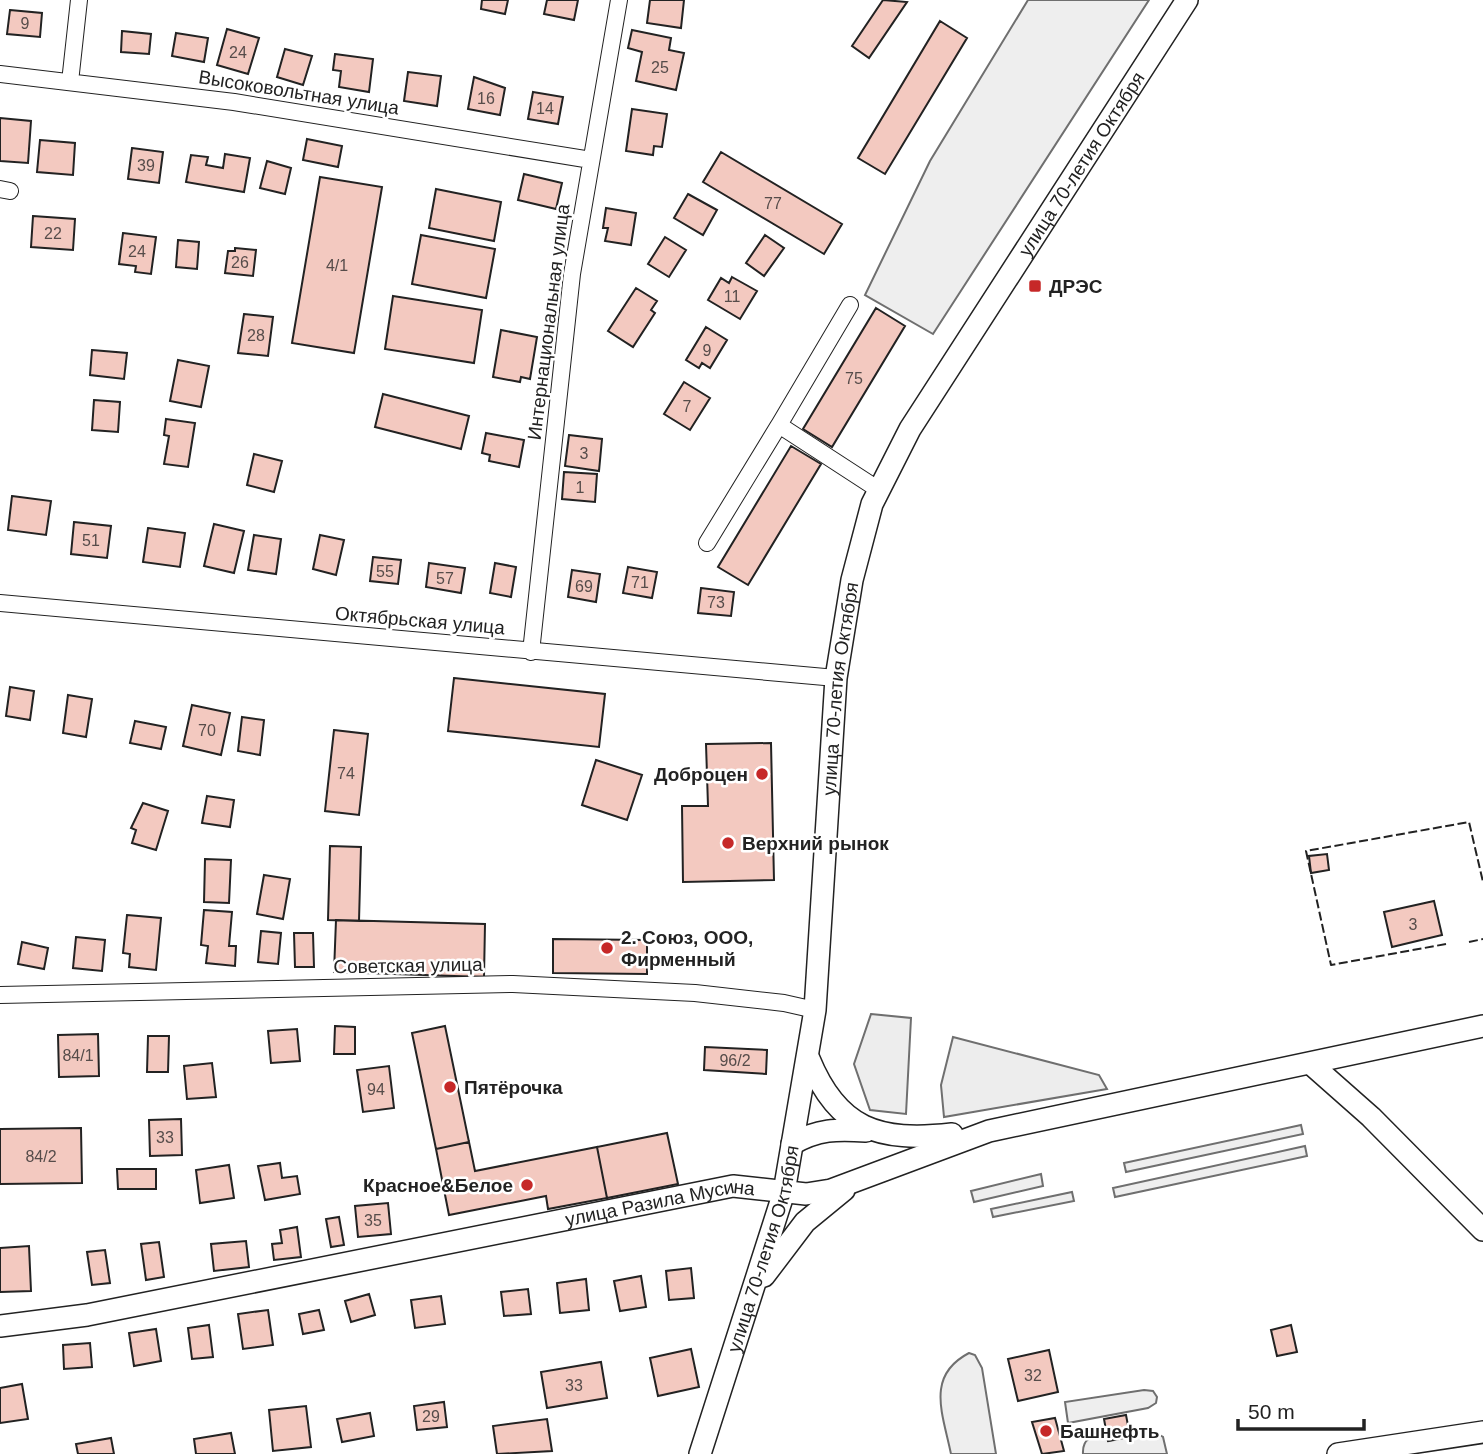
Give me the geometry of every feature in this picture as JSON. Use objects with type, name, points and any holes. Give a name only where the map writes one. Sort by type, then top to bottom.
[{"type":"main road","name":"улица 70-летия Октября","points":[[700,1454],[784,1192],[809,1059],[816,1010],[836,678],[852,580],[872,504],[909,429],[1186,0]]},
{"type":"main road","name":"улица Разила Мусина","points":[[0,1326],[87,1315],[733,1186],[806,1194],[853,1183],[912,1157],[989,1131],[1483,1026]]},
{"type":"main road","points":[[809,1059],[820,1086],[834,1104],[849,1119],[871,1132]]},
{"type":"main road","points":[[1311,1064],[1371,1117],[1483,1230]]},
{"type":"main road","points":[[792,1144],[810,1133],[830,1129],[920,1138],[989,1131]]},
{"type":"main road","points":[[754,1289],[805,1222],[853,1183]]},
{"type":"main road","points":[[1338,1454],[1483,1432]]},
{"type":"street","points":[[70,82],[79,0]]},
{"type":"street","name":"Интернациональная улица","points":[[531,652],[572,274],[619,0]]},
{"type":"street","name":"Высоковольтная улица","points":[[0,74],[234,102],[591,160]]},
{"type":"street","points":[[707,543],[850,305]]},
{"type":"street","points":[[779,425],[879,490]]},
{"type":"street","name":"Октябрьская улица","points":[[0,603],[836,678]]},
{"type":"street","name":"Советская улица","points":[[0,995],[513,984],[695,993],[816,1010]]},
{"type":"shaded area","points":[[1028,0],[1149,0],[933,334],[865,295],[930,161]]},
{"type":"shaded area","points":[[871,1014],[911,1018],[906,1114],[870,1110],[854,1064]]},
{"type":"shaded area","points":[[953,1037],[1099,1075],[1107,1089],[944,1117],[941,1085]]},
{"type":"shaded area","points":[[1301,1125],[1303,1134],[1126,1172],[1124,1163]]},
{"type":"shaded area","points":[[1305,1146],[1307,1156],[1115,1197],[1113,1188]]},
{"type":"shaded area","points":[[1041,1174],[1043,1186],[974,1202],[971,1191]]},
{"type":"shaded area","points":[[1072,1192],[1074,1201],[993,1217],[991,1209]]},
{"type":"shaded area","points":[[969,1353],[975,1355],[982,1368],[996,1454],[951,1454],[940,1397],[942,1385],[946,1373],[955,1362]]},
{"type":"shaded area","points":[[1144,1390],[1153,1391],[1157,1397],[1156,1403],[1148,1408],[1068,1423],[1065,1402]]},
{"type":"shaded area","points":[[1154,1432],[1163,1437],[1167,1454],[1083,1454],[1084,1444],[1093,1437],[1107,1434],[1109,1441]]},
{"type":"building","points":[[482,0],[508,0],[505,14],[481,9]]},
{"type":"building","points":[[547,0],[578,0],[574,20],[544,14]]},
{"type":"building","points":[[650,0],[684,0],[681,28],[647,23]]},
{"type":"building","points":[[883,0],[907,2],[869,58],[852,46]]},
{"type":"building","points":[[10,10],[42,13],[40,37],[7,34]]},
{"type":"building","points":[[940,21],[967,38],[885,174],[858,158]]},
{"type":"building","points":[[227,29],[259,38],[248,74],[217,65]]},
{"type":"building","points":[[632,30],[671,38],[669,50],[684,53],[676,90],[636,81],[642,52],[628,48]]},
{"type":"building","points":[[122,31],[151,34],[149,54],[121,52]]},
{"type":"building","points":[[176,33],[208,38],[204,62],[172,56]]},
{"type":"building","points":[[285,49],[312,56],[303,85],[277,77]]},
{"type":"building","points":[[335,54],[373,59],[369,92],[339,87],[341,71],[333,70]]},
{"type":"building","points":[[408,72],[441,76],[437,106],[404,101]]},
{"type":"building","points":[[474,77],[505,88],[500,115],[468,109]]},
{"type":"building","points":[[533,92],[563,97],[558,124],[528,119]]},
{"type":"building","points":[[632,109],[667,114],[662,147],[654,146],[653,155],[626,151]]},
{"type":"building","points":[[0,118],[31,121],[28,163],[0,161]]},
{"type":"building","points":[[307,139],[342,146],[338,167],[303,160]]},
{"type":"building","points":[[40,140],[75,143],[73,175],[37,172]]},
{"type":"building","points":[[132,148],[163,152],[159,183],[128,179]]},
{"type":"building","points":[[721,152],[842,224],[824,254],[703,182]]},
{"type":"building","points":[[225,154],[250,158],[244,192],[186,182],[191,155],[208,157],[206,165],[223,168]]},
{"type":"building","points":[[267,161],[291,168],[285,194],[260,188]]},
{"type":"building","points":[[524,174],[562,183],[556,209],[518,200]]},
{"type":"building","points":[[320,177],[382,187],[354,353],[292,343]]},
{"type":"building","points":[[436,189],[501,202],[494,241],[429,228]]},
{"type":"building","points":[[688,194],[717,210],[703,235],[674,218]]},
{"type":"building","points":[[606,208],[636,213],[631,245],[605,241],[608,228],[603,228]]},
{"type":"building","points":[[33,216],[75,219],[73,250],[31,247]]},
{"type":"building","points":[[123,233],[156,237],[151,274],[135,272],[136,266],[119,264]]},
{"type":"building","points":[[421,235],[495,249],[486,298],[412,284]]},
{"type":"building","points":[[765,235],[784,248],[764,276],[746,263]]},
{"type":"building","points":[[665,237],[686,250],[669,277],[648,264]]},
{"type":"building","points":[[178,240],[199,242],[197,269],[176,267]]},
{"type":"building","points":[[235,248],[256,250],[253,276],[225,273],[228,251],[235,251]]},
{"type":"building","points":[[732,277],[757,291],[740,319],[708,300],[721,278],[729,283]]},
{"type":"building","points":[[636,288],[657,301],[651,310],[655,313],[633,347],[608,331]]},
{"type":"building","points":[[393,296],[482,310],[474,363],[385,349]]},
{"type":"building","points":[[876,308],[905,326],[832,447],[803,429]]},
{"type":"building","points":[[244,314],[273,317],[268,356],[238,353]]},
{"type":"building","points":[[706,327],[727,340],[710,368],[702,363],[699,368],[686,360]]},
{"type":"building","points":[[501,330],[537,337],[530,379],[521,377],[520,382],[493,377]]},
{"type":"building","points":[[92,350],[127,353],[124,379],[90,375]]},
{"type":"building","points":[[178,360],[209,366],[201,407],[170,401]]},
{"type":"building","points":[[684,382],[710,398],[690,430],[664,414]]},
{"type":"building","points":[[383,394],[469,416],[461,449],[375,427]]},
{"type":"building","points":[[94,400],[120,402],[118,432],[92,430]]},
{"type":"building","points":[[166,419],[195,423],[188,467],[164,464],[169,436],[164,435]]},
{"type":"building","points":[[486,433],[524,440],[519,467],[489,461],[490,455],[482,453]]},
{"type":"building","points":[[569,435],[602,439],[599,471],[565,466]]},
{"type":"building","points":[[791,446],[821,464],[748,585],[718,567]]},
{"type":"building","points":[[254,454],[282,461],[274,492],[247,485]]},
{"type":"building","points":[[564,472],[597,474],[595,502],[562,499]]},
{"type":"building","points":[[12,496],[51,501],[46,535],[8,530]]},
{"type":"building","points":[[74,522],[111,526],[107,558],[71,554]]},
{"type":"building","points":[[214,524],[244,531],[234,573],[204,566]]},
{"type":"building","points":[[148,528],[185,533],[180,567],[143,562]]},
{"type":"building","points":[[254,535],[281,539],[276,574],[248,570]]},
{"type":"building","points":[[320,535],[344,540],[336,575],[313,569]]},
{"type":"building","points":[[373,557],[401,560],[398,584],[370,581]]},
{"type":"building","points":[[429,563],[465,568],[461,593],[426,587]]},
{"type":"building","points":[[495,563],[516,567],[511,597],[490,593]]},
{"type":"building","points":[[628,567],[657,572],[652,598],[623,593]]},
{"type":"building","points":[[572,570],[600,574],[596,602],[568,597]]},
{"type":"building","points":[[701,588],[734,592],[731,616],[698,613]]},
{"type":"building","points":[[454,678],[605,694],[599,747],[448,731]]},
{"type":"building","points":[[10,687],[34,691],[30,720],[6,716]]},
{"type":"building","points":[[68,695],[92,699],[86,737],[63,733]]},
{"type":"building","points":[[192,705],[230,713],[221,755],[183,746]]},
{"type":"building","points":[[242,717],[264,720],[260,755],[238,751]]},
{"type":"building","points":[[135,721],[166,727],[161,749],[130,743]]},
{"type":"building","points":[[334,730],[368,734],[359,815],[325,811]]},
{"type":"building","name":"Верхний рынок","points":[[771,743],[774,880],[683,882],[682,806],[708,806],[706,744]]},
{"type":"building","points":[[596,760],[642,775],[627,820],[582,805]]},
{"type":"building","points":[[207,796],[234,800],[230,827],[202,823]]},
{"type":"building","points":[[143,803],[168,811],[156,850],[132,843],[136,830],[131,828]]},
{"type":"building","points":[[330,846],[361,847],[359,921],[328,920]]},
{"type":"building","points":[[1327,854],[1329,870],[1311,873],[1309,856]]},
{"type":"building","points":[[205,859],[231,860],[229,903],[204,902]]},
{"type":"building","points":[[264,875],[290,879],[283,919],[257,914]]},
{"type":"building","points":[[1434,901],[1442,935],[1392,947],[1384,912]]},
{"type":"building","points":[[204,910],[232,912],[229,946],[236,946],[235,966],[206,963],[208,946],[201,945]]},
{"type":"building","points":[[127,915],[161,918],[156,970],[129,967],[130,954],[123,953]]},
{"type":"building","points":[[336,920],[485,924],[484,977],[334,972]]},
{"type":"building","points":[[261,931],[281,933],[278,964],[258,962]]},
{"type":"building","points":[[294,933],[313,933],[314,967],[295,967]]},
{"type":"building","points":[[76,937],[105,940],[102,971],[73,968]]},
{"type":"building","points":[[553,939],[647,940],[647,974],[553,973]]},
{"type":"building","points":[[22,942],[48,948],[44,969],[18,964]]},
{"type":"building","points":[[335,1026],[355,1027],[355,1054],[334,1054]]},
{"type":"building","points":[[445,1026],[469,1142],[436,1149],[412,1033]]},
{"type":"building","points":[[297,1029],[300,1061],[271,1063],[268,1031]]},
{"type":"building","points":[[98,1034],[99,1076],[59,1077],[58,1035]]},
{"type":"building","points":[[148,1036],[169,1036],[168,1072],[147,1072]]},
{"type":"building","points":[[705,1047],[767,1050],[766,1074],[704,1070]]},
{"type":"building","points":[[212,1063],[216,1097],[187,1099],[184,1066]]},
{"type":"building","points":[[389,1066],[394,1108],[363,1112],[357,1070]]},
{"type":"building","points":[[181,1119],[182,1155],[150,1156],[149,1120]]},
{"type":"building","points":[[81,1128],[82,1183],[0,1184],[0,1129]]},
{"type":"building","points":[[667,1133],[678,1184],[607,1198],[597,1147]]},
{"type":"building","points":[[469,1142],[475,1171],[597,1147],[607,1198],[548,1209],[546,1196],[449,1215],[436,1149]]},
{"type":"building","points":[[280,1163],[282,1178],[297,1176],[300,1194],[265,1200],[258,1166]]},
{"type":"building","points":[[229,1165],[234,1198],[200,1203],[196,1170]]},
{"type":"building","points":[[117,1169],[156,1169],[156,1189],[118,1189]]},
{"type":"building","points":[[388,1203],[391,1234],[358,1237],[355,1206]]},
{"type":"building","points":[[339,1217],[344,1245],[331,1247],[326,1219]]},
{"type":"building","points":[[297,1227],[301,1257],[274,1260],[272,1244],[282,1243],[280,1230]]},
{"type":"building","points":[[246,1241],[249,1267],[214,1271],[211,1244]]},
{"type":"building","points":[[159,1242],[164,1277],[146,1280],[141,1244]]},
{"type":"building","points":[[29,1246],[31,1291],[0,1292],[0,1248]]},
{"type":"building","points":[[105,1250],[110,1283],[92,1285],[87,1252]]},
{"type":"building","points":[[691,1268],[694,1298],[669,1300],[666,1271]]},
{"type":"building","points":[[641,1276],[646,1307],[620,1311],[614,1281]]},
{"type":"building","points":[[586,1279],[589,1310],[560,1313],[557,1283]]},
{"type":"building","points":[[528,1289],[531,1314],[504,1316],[501,1292]]},
{"type":"building","points":[[369,1294],[375,1315],[351,1322],[345,1301]]},
{"type":"building","points":[[441,1296],[445,1324],[415,1328],[411,1300]]},
{"type":"building","points":[[268,1310],[273,1345],[243,1349],[238,1314]]},
{"type":"building","points":[[319,1310],[324,1330],[303,1334],[299,1314]]},
{"type":"building","points":[[209,1325],[213,1357],[192,1359],[188,1328]]},
{"type":"building","points":[[1291,1325],[1297,1352],[1277,1356],[1271,1330]]},
{"type":"building","points":[[156,1329],[161,1361],[134,1366],[129,1333]]},
{"type":"building","points":[[90,1343],[92,1367],[64,1369],[63,1345]]},
{"type":"building","points":[[691,1349],[699,1387],[658,1396],[650,1358]]},
{"type":"building","points":[[1049,1350],[1058,1392],[1018,1401],[1008,1359]]},
{"type":"building","points":[[601,1362],[607,1398],[547,1408],[541,1372]]},
{"type":"building","points":[[22,1384],[28,1419],[0,1423],[0,1388]]},
{"type":"building","points":[[444,1402],[447,1427],[417,1430],[414,1406]]},
{"type":"building","points":[[306,1406],[311,1447],[273,1451],[269,1410]]},
{"type":"building","points":[[370,1413],[374,1436],[342,1442],[337,1419]]},
{"type":"building","points":[[1126,1415],[1130,1436],[1108,1441],[1104,1419]]},
{"type":"building","points":[[1055,1418],[1064,1451],[1042,1454],[1032,1422]]},
{"type":"building","points":[[547,1419],[552,1451],[497,1454],[493,1426]]},
{"type":"building","points":[[231,1433],[235,1454],[196,1454],[194,1439]]},
{"type":"building","points":[[111,1438],[114,1454],[78,1454],[76,1444]]},
{"type":"fence","points":[[1446,944],[1331,965],[1306,851],[1469,822],[1483,882]]},
{"type":"fence","points":[[1469,942],[1483,939]]},
{"type":"place","name":"ДРЭС","points":[[1035,286]]},
{"type":"place","name":"Доброцен","points":[[762,774]]},
{"type":"place","name":"Верхний рынок","points":[[728,843]]},
{"type":"place","name":"2. Союз, ООО, Фирменный","points":[[607,948]]},
{"type":"place","name":"Пятёрочка","points":[[450,1087]]},
{"type":"place","name":"Красное&Белое","points":[[527,1185]]},
{"type":"place","name":"Башнефть","points":[[1046,1431]]}]
